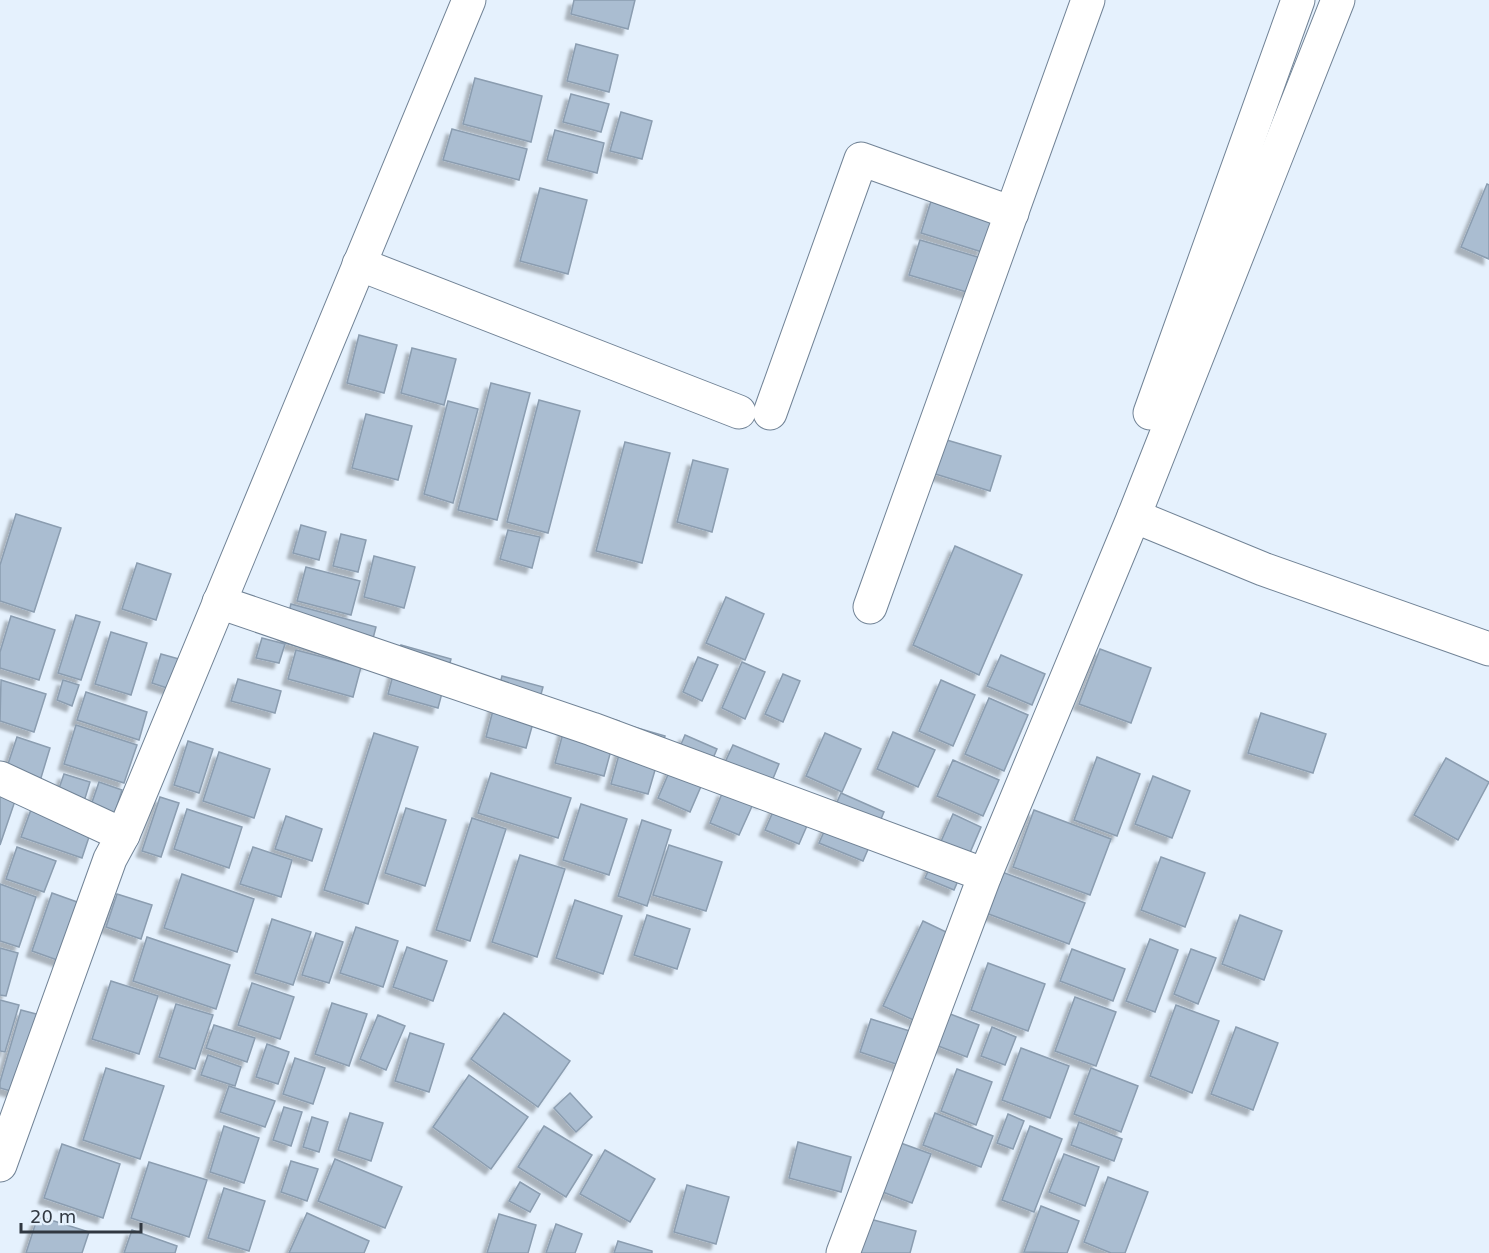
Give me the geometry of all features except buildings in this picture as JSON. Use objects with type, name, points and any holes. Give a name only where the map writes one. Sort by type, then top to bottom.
[{"type":"street","points":[[0,1165],[110,859],[123,836],[469,0]]},
{"type":"street","points":[[870,607],[1088,0]]},
{"type":"street","points":[[1150,413],[1298,0]]},
{"type":"street","points":[[843,1253],[985,875],[1134,516],[1338,0]]},
{"type":"street","points":[[359,264],[755,412],[861,159],[1012,213]]},
{"type":"street","points":[[1134,516],[1263,569],[1489,649]]},
{"type":"street","points":[[219,602],[592,729],[985,875]]},
{"type":"street","points":[[0,778],[123,836]]}]
